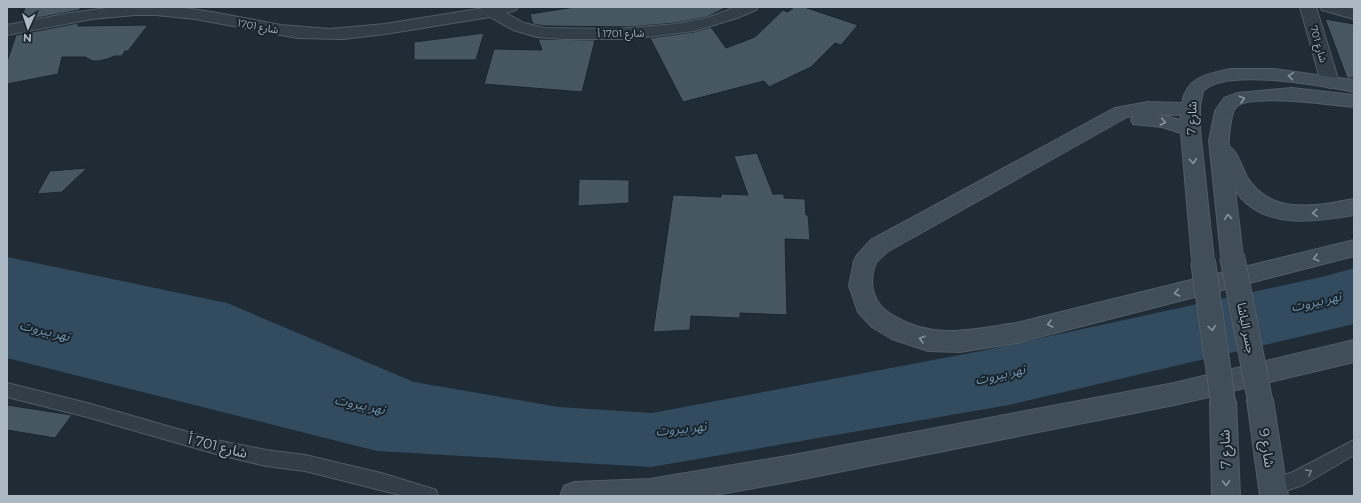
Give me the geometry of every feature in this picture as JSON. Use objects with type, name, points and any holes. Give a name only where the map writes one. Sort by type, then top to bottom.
[{"type":"street","name":"شارع 1701","points":[[7,30],[108,12],[152,10],[206,16],[299,33],[334,35],[385,29],[493,12],[510,7]]},
{"type":"street","name":"شارع 1701 أ","points":[[493,12],[518,27],[528,30],[543,33],[569,34],[670,31],[703,25],[750,7]]},
{"type":"street","name":"شارع 701","points":[[1308,7],[1330,82]]},
{"type":"street","points":[[1328,7],[1354,14]]},
{"type":"street","name":"شارع 7","points":[[1226,496],[1223,402],[1203,261],[1190,129],[1190,110],[1193,95],[1199,85],[1217,77],[1275,74],[1354,86]]},
{"type":"street","points":[[1354,101],[1292,94],[1244,97],[1230,102],[1224,111],[1219,141],[1246,191],[1259,204],[1272,210],[1302,214],[1354,208]]},
{"type":"street","points":[[1190,110],[1169,108],[1122,112],[879,246],[865,261],[860,286],[866,305],[880,320],[900,332],[928,341],[960,342],[1016,333],[1354,248]]},
{"type":"street","points":[[1097,127],[1147,120],[1162,121],[1190,129]]},
{"type":"street","name":"جسر الباشا","points":[[1219,141],[1232,256],[1260,400]]},
{"type":"street","points":[[574,496],[650,493],[793,468],[1174,394],[1354,351]]},
{"type":"street","name":"شارع 9","points":[[1260,400],[1273,492]]},
{"type":"lane","name":"شارع 701 أ","points":[[7,390],[87,410],[216,447],[266,458],[305,463],[381,481],[430,496]]},
{"type":"lane","points":[[1273,492],[1354,447]]},
{"type":"water","name":"نهر بيروت","points":[[7,257],[227,303],[414,382],[559,407],[652,413],[981,351],[1326,276],[1354,268],[1354,324],[1009,405],[651,467],[377,451],[7,358]]},
{"type":"building","points":[[25,7],[80,7],[80,10],[21,21]]},
{"type":"building","points":[[575,7],[727,7],[707,17],[676,23],[629,27],[545,26],[533,24],[530,14]]},
{"type":"building","points":[[794,7],[804,7],[858,25],[841,45],[835,43],[811,67],[769,87],[764,81],[683,102],[650,38],[694,32],[711,27],[726,48],[755,37],[783,10],[788,12]]},
{"type":"building","points":[[1325,19],[1354,24],[1354,78],[1347,78]]},
{"type":"building","points":[[78,23],[78,26],[148,25],[128,51],[125,51],[122,56],[115,56],[98,61],[93,61],[85,57],[62,57],[58,74],[7,84],[7,62],[16,35]]},
{"type":"building","points":[[484,33],[476,60],[414,60],[414,42]]},
{"type":"building","points":[[538,39],[595,40],[582,92],[484,84],[494,49],[542,50]]},
{"type":"building","points":[[757,153],[773,194],[784,194],[784,198],[805,199],[806,215],[808,215],[810,240],[785,239],[787,315],[740,313],[740,318],[691,316],[690,330],[653,332],[673,195],[721,197],[721,194],[748,195],[734,156]]},
{"type":"building","points":[[87,168],[62,192],[37,194],[50,171]]},
{"type":"building","points":[[579,179],[629,180],[629,203],[578,206]]},
{"type":"building","points":[[7,405],[72,415],[55,438],[7,430]]}]
